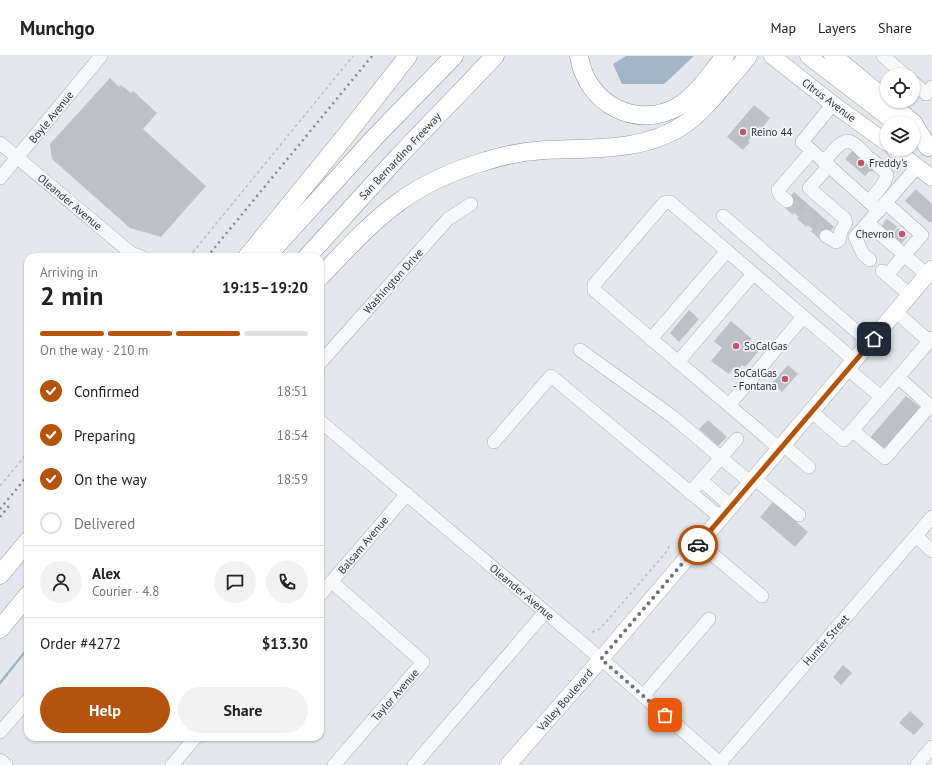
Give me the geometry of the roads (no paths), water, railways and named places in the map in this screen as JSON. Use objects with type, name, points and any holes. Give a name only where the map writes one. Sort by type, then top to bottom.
[{"type":"highway","points":[[250,253],[408,56]]},
{"type":"highway","points":[[270,253],[376,136],[454,56]]},
{"type":"highway","name":"San Bernardino Freeway","points":[[311,253],[398,156],[495,56]]},
{"type":"highway","points":[[579,56],[582,71],[587,82],[598,96],[610,106],[617,109],[633,114],[645,115],[665,112],[684,102],[725,56]]},
{"type":"highway","points":[[324,273],[378,218],[400,201],[443,177],[487,160],[511,155],[543,150],[594,149],[632,145],[660,138],[696,116],[748,56]]},
{"type":"highway","points":[[833,56],[880,95]]},
{"type":"highway","points":[[895,108],[905,116]]},
{"type":"highway","points":[[920,134],[930,149]]},
{"type":"highway","points":[[0,575],[24,546]]},
{"type":"highway","points":[[0,629],[24,600]]},
{"type":"main road","name":"Citrus Avenue","points":[[772,56],[833,104],[880,138]]},
{"type":"main road","name":"Citrus Avenue","points":[[808,56],[886,116]]},
{"type":"main road","points":[[920,141],[930,149]]},
{"type":"main road","points":[[904,156],[932,178]]},
{"type":"main road","name":"Valley Boulevard","points":[[508,765],[601,659],[930,272]]},
{"type":"street","name":"Boyle Avenue","points":[[0,178],[101,56]]},
{"type":"street","points":[[883,56],[897,68]]},
{"type":"street","points":[[920,88],[926,94],[932,87]]},
{"type":"street","points":[[833,104],[802,142],[869,202],[882,207],[908,226],[922,234],[904,255],[885,273],[910,295]]},
{"type":"street","points":[[826,236],[836,242],[839,240],[841,231],[846,223],[844,218],[809,188],[840,144],[852,142],[887,175],[884,183],[869,202]]},
{"type":"street","name":"Oleander Avenue","points":[[0,143],[131,253]]},
{"type":"street","points":[[787,201],[780,195],[778,190],[812,151]]},
{"type":"street","points":[[870,260],[863,254],[855,237],[918,166]]},
{"type":"street","points":[[809,467],[729,405],[594,290],[594,285],[664,203],[670,202],[803,317],[881,397]]},
{"type":"street","name":"Washington Drive","points":[[324,358],[448,218],[471,204]]},
{"type":"street","points":[[723,216],[870,344]]},
{"type":"street","points":[[868,222],[893,243],[904,255],[930,272]]},
{"type":"street","points":[[651,339],[727,251]]},
{"type":"street","points":[[678,362],[753,274]]},
{"type":"street","points":[[812,412],[844,440],[931,340],[896,312]]},
{"type":"street","points":[[729,405],[803,317]]},
{"type":"street","points":[[580,350],[673,417],[721,458],[799,515]]},
{"type":"street","points":[[494,442],[551,376],[690,493],[726,512]]},
{"type":"street","points":[[852,430],[885,458],[930,406],[898,377]]},
{"type":"street","name":"Oleander Avenue","points":[[324,424],[601,659],[721,764]]},
{"type":"street","points":[[690,493],[737,440]]},
{"type":"street","points":[[701,480],[726,512]]},
{"type":"street","name":"Balsam Avenue","points":[[324,591],[407,494]]},
{"type":"street","name":"Hunter Street","points":[[721,764],[932,518]]},
{"type":"street","points":[[916,536],[932,551]]},
{"type":"street","points":[[699,544],[762,596]]},
{"type":"street","name":"Taylor Avenue","points":[[332,582],[423,662],[334,765]]},
{"type":"street","points":[[414,765],[545,612]]},
{"type":"street","points":[[644,696],[709,619]]},
{"type":"street","points":[[0,732],[24,705]]},
{"type":"street","points":[[172,765],[193,741]]},
{"type":"street","points":[[917,765],[932,747]]},
{"type":"street","points":[[0,760],[6,765]]},
{"type":"water","points":[[626,56],[694,56],[664,84],[622,84],[613,64]]},
{"type":"waterway","points":[[0,683],[24,653]]},
{"type":"tunnel","points":[[787,201],[826,236]]},
{"type":"tunnel","points":[[884,233],[895,219]]},
{"type":"tunnel","points":[[894,242],[906,229]]},
{"type":"railway","points":[[210,253],[372,56]]},
{"type":"railway","points":[[0,509],[24,480]]},
{"type":"railway","points":[[0,517],[9,506]]},
{"type":"place","name":"Reino 44","points":[[743,132]]},
{"type":"place","name":"Freddy's","points":[[861,163]]},
{"type":"place","name":"Chevron","points":[[902,234]]},
{"type":"place","name":"SoCalGas","points":[[736,346]]},
{"type":"place","name":"SoCalGas - Fontana","points":[[785,379]]}]
